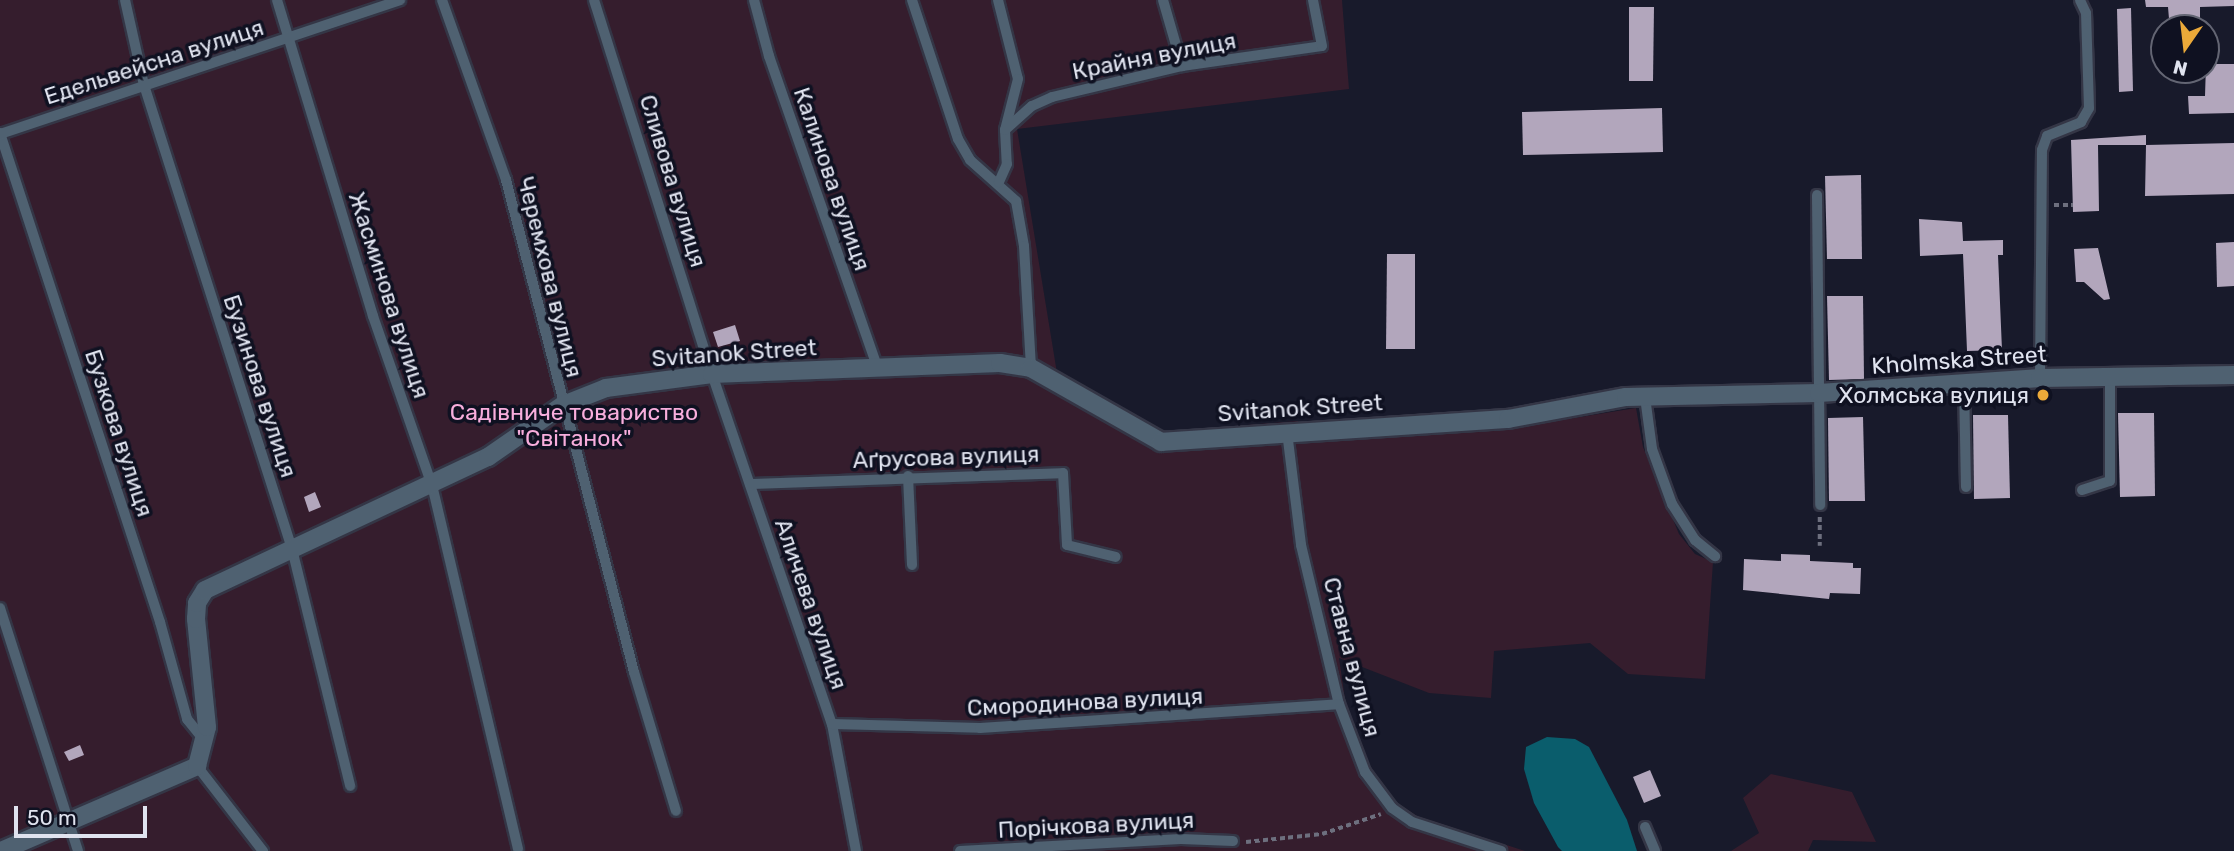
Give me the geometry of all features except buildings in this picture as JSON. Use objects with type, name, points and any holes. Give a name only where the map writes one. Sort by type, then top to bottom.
[{"type":"street","name":"Svitanok Street","points":[[197,766],[205,741],[197,603],[205,590],[223,578],[292,549],[488,457],[563,405],[606,388],[712,374],[878,370],[968,362],[1031,368],[1161,442],[1286,430],[1508,419],[1645,397]]},
{"type":"street","name":"Kholmska Street","points":[[1645,397],[1819,393],[2040,378],[2234,375]]},
{"type":"street","points":[[1,851],[67,819],[197,766]]},
{"type":"lane","name":"Бузинова вулиця","points":[[125,0],[144,85],[292,549],[350,786]]},
{"type":"lane","name":"Жасминова вулиця","points":[[277,0],[373,316],[432,485],[518,849]]},
{"type":"lane","name":"Едельвейсна вулиця","points":[[0,134],[400,0]]},
{"type":"lane","name":"Черемхова вулиця","points":[[442,0],[506,180],[563,405],[676,811]]},
{"type":"lane","name":"Сливова вулиця","points":[[594,0],[712,374]]},
{"type":"lane","name":"Калинова вулиця","points":[[754,0],[769,56],[878,370]]},
{"type":"lane","points":[[912,0],[958,139],[970,160],[999,182],[1016,201],[1020,218],[1031,368]]},
{"type":"lane","points":[[998,0],[1018,79],[1005,130],[1007,164],[999,182]]},
{"type":"lane","points":[[1163,0],[1182,66]]},
{"type":"lane","name":"Крайня вулиця","points":[[1005,130],[1020,114],[1052,97],[1182,66],[1322,46],[1313,0]]},
{"type":"lane","points":[[2040,378],[2042,150],[2047,136],[2081,122],[2089,108],[2086,13],[2080,0]]},
{"type":"lane","name":"Бузкова вулиця","points":[[0,134],[160,622],[187,719],[205,741]]},
{"type":"lane","points":[[1817,195],[1820,505]]},
{"type":"lane","name":"Аличева вулиця","points":[[712,374],[832,724],[856,851]]},
{"type":"lane","points":[[2081,489],[2110,481],[2110,377]]},
{"type":"lane","points":[[1964,383],[1966,488]]},
{"type":"lane","points":[[1645,397],[1652,449],[1672,504],[1695,540],[1715,556]]},
{"type":"lane","name":"Ставна вулиця","points":[[1286,430],[1297,523],[1339,704],[1365,772],[1392,808],[1434,831],[1501,851]]},
{"type":"lane","name":"Аґрусова вулиця","points":[[750,484],[908,476],[1063,473],[1067,545],[1116,557]]},
{"type":"lane","points":[[908,476],[912,565]]},
{"type":"lane","points":[[0,608],[78,851]]},
{"type":"lane","name":"Смородинова вулиця","points":[[832,724],[979,728],[1339,704]]},
{"type":"lane","points":[[197,766],[263,851]]},
{"type":"lane","points":[[1645,827],[1655,851]]},
{"type":"lane","name":"Порічкова вулиця","points":[[960,851],[1181,839],[1233,841]]},
{"type":"path","points":[[1820,505],[1820,546]]},
{"type":"path","points":[[1233,841],[1281,842],[1322,834],[1392,808]]},
{"type":"green space","name":"Садівниче товариство \"Світанок\"","points":[[0,0],[1342,0],[1349,89],[1017,129],[1057,373],[1160,432],[1298,421],[1300,439],[1512,428],[1636,408],[1643,447],[1679,534],[1695,554],[1713,562],[1705,679],[1628,674],[1590,643],[1494,651],[1491,698],[1429,693],[1339,658],[1346,706],[1370,766],[1396,802],[1417,816],[1525,851],[0,851]]},
{"type":"green space","points":[[1771,774],[1852,792],[1876,842],[1813,840],[1808,851],[1731,851],[1759,833],[1743,798]]},
{"type":"water","points":[[1547,737],[1575,739],[1589,747],[1627,820],[1637,851],[1562,851],[1558,847],[1534,803],[1524,769],[1526,747]]},
{"type":"place","name":"Холмська вулиця","points":[[2043,395]]}]
